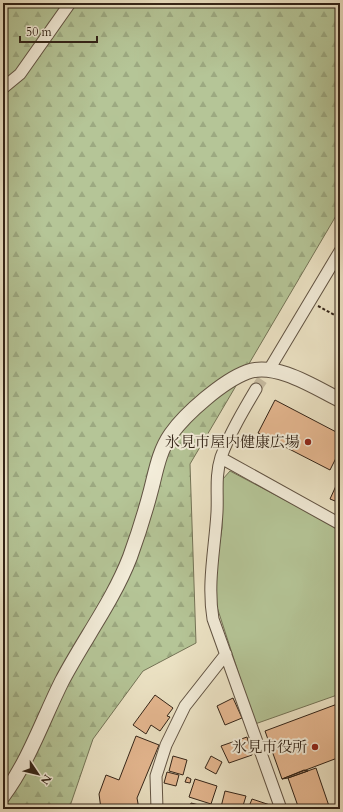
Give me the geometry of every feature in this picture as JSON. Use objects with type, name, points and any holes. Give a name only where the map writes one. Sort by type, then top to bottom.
[{"type":"street","points":[[3,88],[20,74],[70,3]]},
{"type":"street","points":[[270,368],[340,251]]},
{"type":"street","points":[[3,796],[16,779],[63,680],[113,593],[129,558],[140,528],[162,449],[170,434],[186,416],[233,380],[248,371],[263,369],[296,377],[340,400]]},
{"type":"street","points":[[256,389],[230,435],[221,458],[216,480],[217,511],[211,564],[211,606],[213,619],[281,809]]},
{"type":"street","points":[[221,458],[340,524]]},
{"type":"street","points":[[157,809],[156,776],[166,745],[185,706],[226,654]]},
{"type":"path","points":[[309,302],[340,318]]},
{"type":"green space","points":[[3,3],[340,3],[340,209],[190,464],[196,643],[143,671],[93,739],[69,809],[3,809]]},
{"type":"green space","points":[[230,471],[340,529],[340,694],[255,724],[217,607],[214,580],[222,528],[222,480]]},
{"type":"building","name":"氷見市屋内健康広場","points":[[275,400],[340,434],[340,450],[330,470],[258,433]]},
{"type":"building","points":[[340,477],[340,503],[330,499]]},
{"type":"building","points":[[155,695],[173,708],[167,716],[170,717],[160,731],[151,725],[146,734],[133,725]]},
{"type":"building","points":[[233,698],[242,718],[225,725],[217,706]]},
{"type":"building","points":[[340,703],[340,757],[282,779],[265,731]]},
{"type":"building","points":[[136,736],[159,745],[137,798],[139,809],[101,809],[99,794],[106,775],[119,780]]},
{"type":"building","points":[[247,737],[252,755],[229,763],[221,746]]},
{"type":"building","points":[[173,756],[187,760],[183,775],[169,771]]},
{"type":"building","points":[[211,756],[222,762],[216,774],[205,768]]},
{"type":"building","points":[[316,768],[330,809],[299,809],[288,778]]},
{"type":"building","points":[[304,770],[308,771],[282,779]]},
{"type":"building","points":[[167,772],[179,775],[176,786],[164,783]]},
{"type":"building","points":[[187,777],[191,779],[190,783],[185,782]]},
{"type":"building","points":[[195,779],[217,786],[211,804],[189,797]]},
{"type":"building","points":[[225,791],[246,796],[242,809],[229,809],[221,807]]},
{"type":"building","points":[[252,799],[270,805],[269,809],[248,809]]},
{"type":"building","points":[[191,803],[199,805],[198,809],[190,807]]},
{"type":"tunnel","points":[[256,389],[270,368]]},
{"type":"place","name":"氷見市屋内健康広場","points":[[308,442]]},
{"type":"place","name":"氷見市役所","points":[[315,747]]}]
